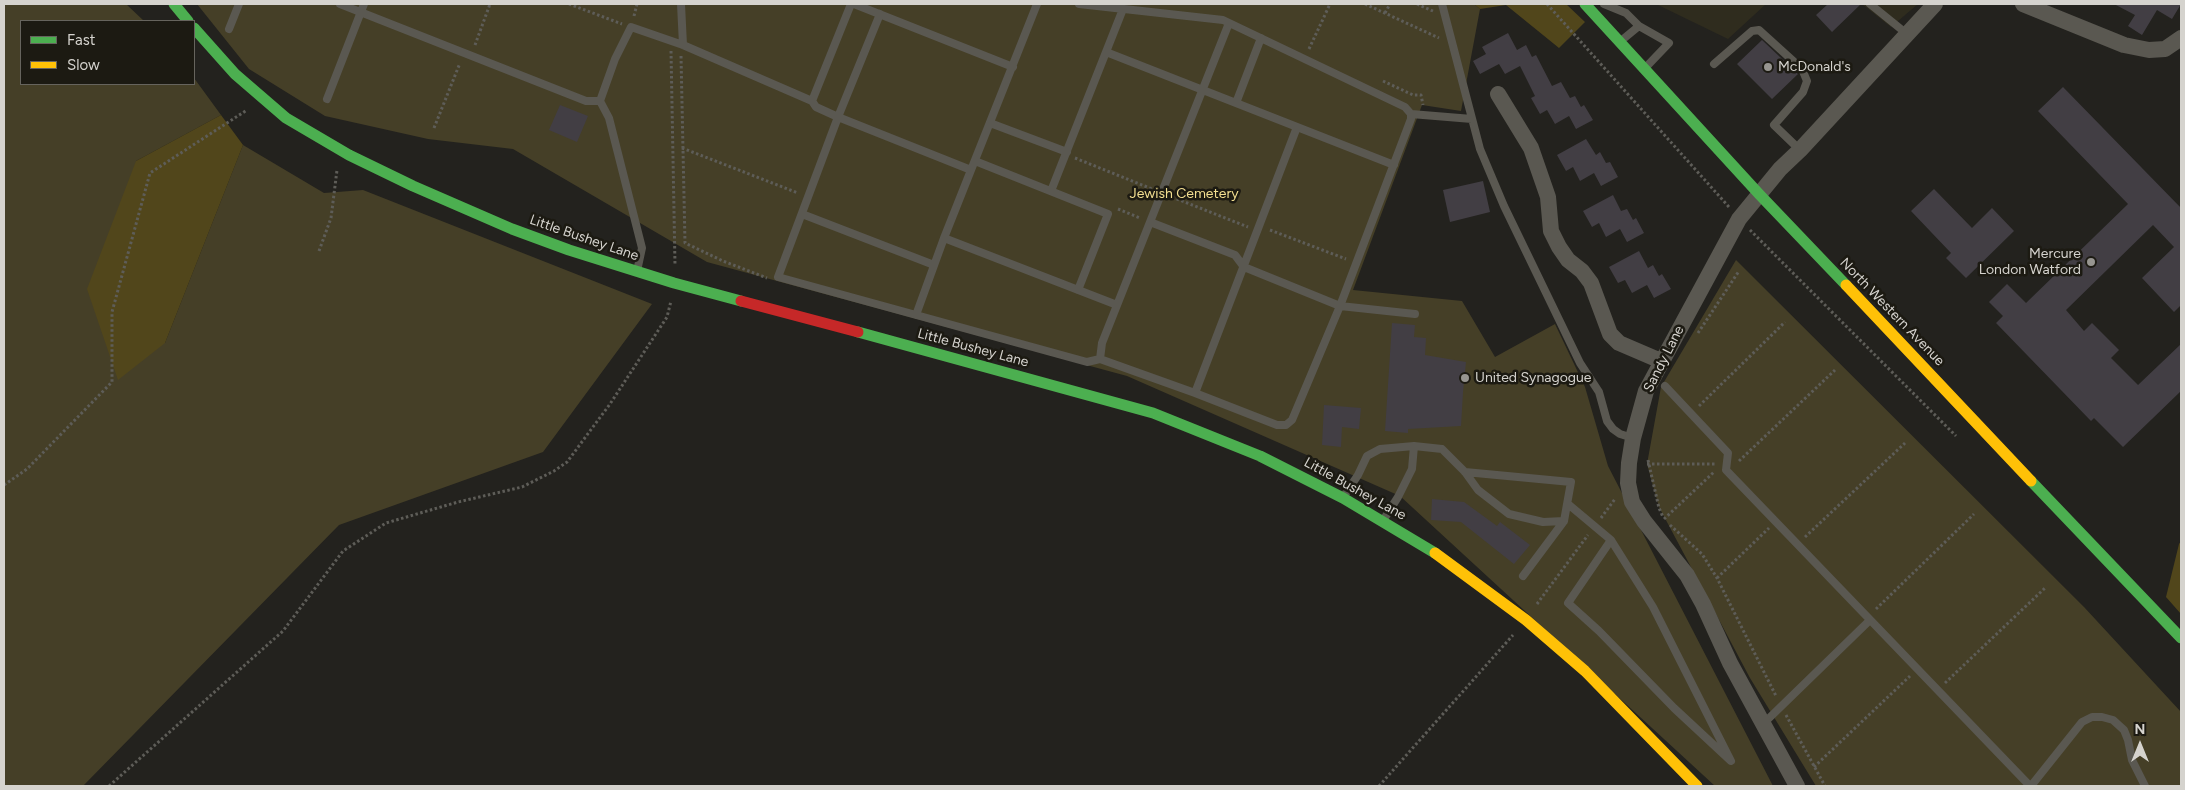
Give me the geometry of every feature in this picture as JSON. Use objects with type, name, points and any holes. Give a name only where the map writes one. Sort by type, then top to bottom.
[{"type":"main road","points":[[174,4],[187,20]]},
{"type":"main road","name":"North Western Avenue","points":[[1585,4],[1759,194],[2181,638]]},
{"type":"main road","name":"Little Bushey Lane","points":[[195,29],[235,74],[286,118],[341,150],[413,186],[512,228],[674,284],[1153,413],[1260,456],[1383,520],[1432,551],[1526,620],[1585,671],[1697,786]]},
{"type":"street","name":"Sandy Lane","points":[[1797,786],[1730,663],[1703,604],[1687,575],[1632,502],[1628,483],[1633,438],[1646,391],[1739,219],[1780,169],[1800,150],[1935,4]]},
{"type":"street","points":[[2022,4],[2124,45],[2149,50],[2165,49],[2181,38]]},
{"type":"street","points":[[1498,94],[1531,148],[1548,197],[1551,231],[1568,260],[1582,271],[1591,284],[1610,334],[1619,343],[1661,361]]},
{"type":"lane","points":[[229,29],[239,4]]},
{"type":"lane","points":[[340,4],[586,101],[600,101]]},
{"type":"lane","points":[[327,99],[364,4]]},
{"type":"lane","points":[[681,4],[683,45]]},
{"type":"lane","points":[[812,101],[853,4],[1013,67]]},
{"type":"lane","points":[[916,315],[944,238],[1037,4]]},
{"type":"lane","points":[[880,14],[838,117],[778,277],[1087,362],[1100,359],[1195,393],[1277,426],[1286,425],[1292,420],[1340,306],[1394,165],[1411,119],[1411,114],[1405,107],[1223,20],[1079,4]]},
{"type":"lane","points":[[1442,4],[1480,149],[1504,206],[1580,364],[1599,392],[1607,421],[1620,434],[1633,438]]},
{"type":"lane","points":[[1604,4],[1626,13],[1639,26],[1669,43],[1645,68]]},
{"type":"lane","points":[[1870,4],[1907,34]]},
{"type":"lane","points":[[1051,191],[1123,9]]},
{"type":"lane","points":[[1100,359],[1102,343],[1229,23]]},
{"type":"lane","points":[[637,272],[642,248],[609,118],[600,101],[615,59],[632,26],[683,45],[812,101],[816,107],[838,117],[971,170]]},
{"type":"lane","points":[[1620,41],[1639,26]]},
{"type":"lane","points":[[1714,64],[1752,31],[1759,30],[1802,68],[1807,81],[1803,92],[1774,125],[1800,150]]},
{"type":"lane","points":[[1236,103],[1261,38]]},
{"type":"lane","points":[[1106,52],[1394,165]]},
{"type":"lane","points":[[1411,114],[1472,119]]},
{"type":"lane","points":[[990,123],[1067,152]]},
{"type":"lane","points":[[1195,393],[1297,127]]},
{"type":"lane","points":[[975,161],[1108,214],[1078,290]]},
{"type":"lane","points":[[802,214],[934,265]]},
{"type":"lane","points":[[1150,222],[1235,255],[1244,267],[1340,306],[1415,314]]},
{"type":"lane","points":[[944,238],[1117,305]]},
{"type":"lane","points":[[1665,386],[1728,453],[1727,467],[1775,522],[2031,786],[2082,722],[2092,717],[2113,720],[2124,730],[2132,760],[2144,786]]},
{"type":"lane","points":[[1343,498],[1358,475],[1367,456],[1380,449],[1414,446],[1442,449],[1465,472],[1478,490],[1509,514],[1544,522],[1564,521]]},
{"type":"lane","points":[[1383,520],[1398,497],[1412,469],[1414,446]]},
{"type":"lane","points":[[1465,472],[1571,482],[1564,521],[1523,576]]},
{"type":"lane","points":[[1568,504],[1611,540],[1653,607],[1731,761],[1674,708],[1605,637],[1568,603],[1611,540]]},
{"type":"lane","points":[[1763,724],[1868,620]]},
{"type":"path","points":[[434,128],[490,4]]},
{"type":"path","points":[[568,4],[576,5],[632,26]]},
{"type":"path","points":[[1306,60],[1330,4]]},
{"type":"path","points":[[1365,4],[1453,45]]},
{"type":"path","points":[[1386,13],[1390,4]]},
{"type":"path","points":[[1547,4],[1739,219],[1958,438]]},
{"type":"path","points":[[109,786],[283,631],[343,551],[386,523],[458,502],[522,487],[567,462],[610,404],[667,317],[674,284],[673,73],[670,41]]},
{"type":"path","points":[[683,45],[680,60],[685,243],[723,262],[768,278],[778,277]]},
{"type":"path","points":[[4,485],[27,469],[112,382],[112,312],[150,173],[262,99]]},
{"type":"path","points":[[682,148],[808,197]]},
{"type":"path","points":[[319,251],[331,218],[335,178],[341,150]]},
{"type":"path","points":[[1108,214],[1111,206],[1150,222]]},
{"type":"path","points":[[1260,225],[1356,263]]},
{"type":"path","points":[[1694,339],[1739,271]]},
{"type":"path","points":[[1691,414],[1785,322]]},
{"type":"path","points":[[1664,519],[1714,471],[1741,460],[1835,370]]},
{"type":"path","points":[[1797,545],[1905,443]]},
{"type":"path","points":[[1648,457],[1647,464],[1659,508],[1664,519],[1702,554],[1717,578],[1781,706],[1825,786]]},
{"type":"path","points":[[1629,463],[1727,467]]},
{"type":"path","points":[[1379,786],[1526,620],[1628,483]]},
{"type":"path","points":[[1868,620],[1974,514]]},
{"type":"path","points":[[1717,578],[1775,522]]},
{"type":"path","points":[[1938,690],[2045,588]]},
{"type":"path","points":[[1814,767],[1917,670]]},
{"type":"shaded area","points":[[1474,4],[1566,4],[1585,22],[1559,48],[1506,5],[1480,9]]},
{"type":"shaded area","points":[[1656,4],[1766,4],[1728,39]]},
{"type":"shaded area","points":[[1862,4],[1918,4],[1891,27]]},
{"type":"shaded area","points":[[221,115],[243,145],[165,343],[118,380],[87,289],[136,161]]},
{"type":"shaded area","points":[[2181,541],[2181,614],[2166,597]]},
{"type":"green space","points":[[4,4],[126,4],[143,20],[20,20],[20,85],[195,85],[195,79],[221,115],[136,161],[165,343],[243,145],[324,193],[363,190],[652,304],[543,452],[339,525],[83,786],[4,786]]},
{"type":"green space","name":"Jewish Cemetery","points":[[197,4],[1474,4],[1480,9],[1461,111],[1422,105],[1353,290],[1462,301],[1495,357],[1555,324],[1585,387],[1608,466],[1773,786],[1715,786],[1400,496],[1127,376],[707,262],[513,149],[428,139],[325,116],[249,69]]},
{"type":"green space","points":[[1736,260],[2084,607],[2181,712],[2181,786],[1816,786],[1750,678],[1659,507],[1647,464],[1661,387]]},
{"type":"building","points":[[1828,4],[1861,4],[1832,32],[1816,15]]},
{"type":"building","points":[[2114,4],[2181,4],[2172,19],[2157,10],[2142,35],[2128,26],[2135,15]]},
{"type":"building","points":[[1508,33],[1517,50],[1526,45],[1532,57],[1536,55],[1552,86],[1561,82],[1570,98],[1575,96],[1581,107],[1584,105],[1593,120],[1576,129],[1569,116],[1555,124],[1547,110],[1540,114],[1531,98],[1535,96],[1520,66],[1505,74],[1499,64],[1480,74],[1473,61],[1486,54],[1482,47]]},
{"type":"building","points":[[1762,40],[1798,74],[1772,99],[1737,64]]},
{"type":"building","name":"Mercure London Watford","points":[[2063,87],[2181,208],[2181,305],[2174,312],[2142,278],[2174,247],[2153,225],[2066,310],[2084,331],[2092,323],[2119,350],[2111,358],[2138,385],[2181,344],[2181,391],[2123,447],[2094,418],[2091,421],[1996,323],[2003,316],[1989,302],[2007,284],[2026,303],[2128,204],[2038,111]]},
{"type":"building","points":[[560,105],[588,116],[577,142],[549,130]]},
{"type":"building","points":[[1586,139],[1596,155],[1600,152],[1606,163],[1610,162],[1618,177],[1601,186],[1594,173],[1580,181],[1573,167],[1566,171],[1557,155]]},
{"type":"building","points":[[1483,181],[1490,212],[1450,222],[1443,190]]},
{"type":"building","points":[[1934,189],[1972,228],[1992,208],[2014,231],[1966,278],[1946,258],[1951,253],[1911,211]]},
{"type":"building","points":[[1613,195],[1621,211],[1627,209],[1633,220],[1636,218],[1644,233],[1627,242],[1620,229],[1606,237],[1599,223],[1592,227],[1583,211]]},
{"type":"building","points":[[1639,251],[1648,268],[1653,265],[1659,276],[1662,274],[1671,289],[1654,298],[1647,285],[1632,293],[1625,280],[1618,283],[1609,267]]},
{"type":"building","points":[[1392,323],[1415,325],[1414,337],[1426,338],[1425,355],[1466,362],[1461,426],[1408,429],[1408,433],[1385,431]]},
{"type":"building","points":[[1324,405],[1361,408],[1359,429],[1342,427],[1341,447],[1322,445]]},
{"type":"building","points":[[1432,499],[1464,502],[1497,526],[1500,522],[1530,545],[1514,564],[1461,522],[1431,520]]},
{"type":"traffic: fast","points":[[174,4],[187,20]]},
{"type":"traffic: fast","points":[[1585,4],[1759,194],[1846,285]]},
{"type":"traffic: fast","points":[[195,29],[235,74],[286,118],[349,155],[413,186],[512,229],[569,250],[674,283],[741,301]]},
{"type":"traffic: fast","points":[[858,332],[1153,413],[1260,456],[1343,498],[1435,553]]},
{"type":"traffic: fast","points":[[2031,481],[2181,638]]},
{"type":"traffic: slow","points":[[1846,285],[2031,481]]},
{"type":"traffic: slow","points":[[1435,553],[1526,620],[1585,671],[1697,786]]},
{"type":"traffic: jam","points":[[741,301],[858,332]]},
{"type":"place","name":"McDonald's","points":[[1768,67]]},
{"type":"place","name":"Mercure London Watford","points":[[2091,262]]},
{"type":"place","name":"United Synagogue","points":[[1465,378]]}]
